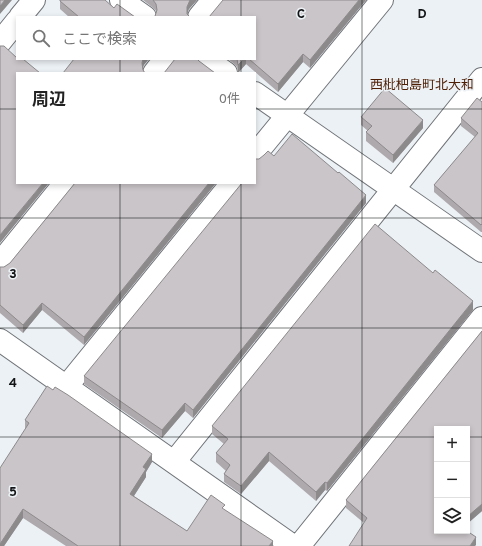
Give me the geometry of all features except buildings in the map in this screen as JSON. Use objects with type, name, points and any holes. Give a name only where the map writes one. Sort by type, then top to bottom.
[{"type":"street","points":[[21,16],[34,0]]},
{"type":"street","points":[[121,0],[144,16]]},
{"type":"street","points":[[200,16],[213,0]]},
{"type":"street","points":[[256,154],[382,0]]},
{"type":"street","points":[[0,42],[16,22]]},
{"type":"street","points":[[155,72],[164,60]]},
{"type":"street","points":[[207,60],[225,72]]},
{"type":"street","points":[[174,462],[482,79]]},
{"type":"street","points":[[256,94],[482,251]]},
{"type":"street","points":[[0,263],[64,184]]},
{"type":"street","points":[[66,387],[231,184]]},
{"type":"street","points":[[298,546],[482,318]]},
{"type":"street","points":[[0,340],[293,546]]},
{"type":"district","name":"西枇杷島町北大和","points":[[422,84]]}]
